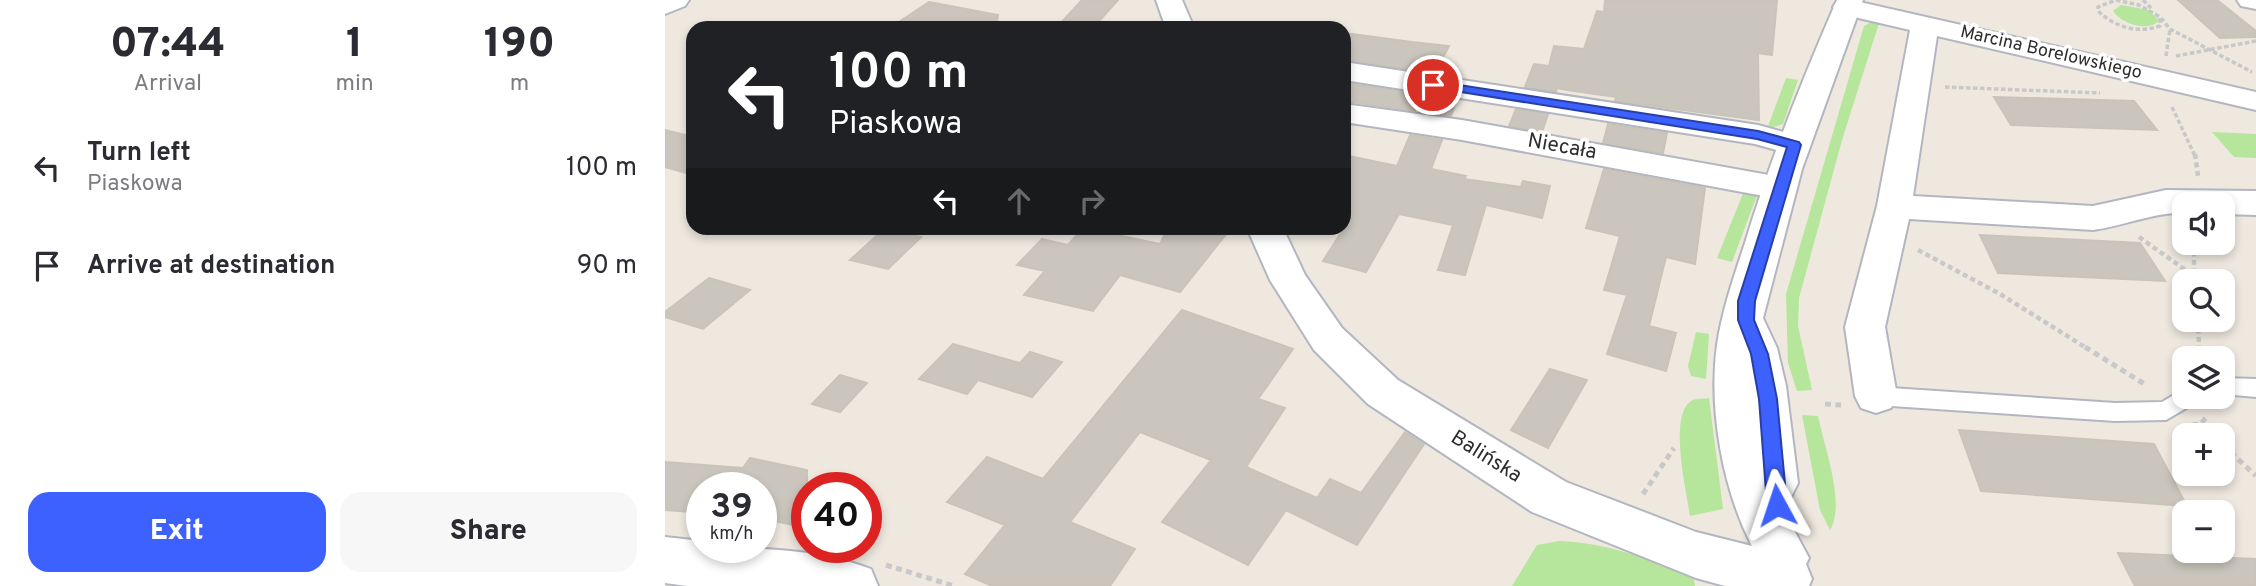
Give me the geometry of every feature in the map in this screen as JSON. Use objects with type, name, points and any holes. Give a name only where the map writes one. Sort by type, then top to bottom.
[{"type":"street","points":[[665,6],[675,0]]},
{"type":"street","points":[[1169,0],[1177,21]]},
{"type":"street","points":[[2250,0],[2256,1]]},
{"type":"street","points":[[1787,575],[1753,496],[1737,376],[1738,344],[1746,320],[1752,278],[1780,188],[1848,4]]},
{"type":"street","name":"Marcina Borelowskiego","points":[[1848,4],[1925,26],[2164,67],[2256,101]]},
{"type":"street","points":[[1876,396],[1865,327],[1906,206],[1914,86],[1925,26]]},
{"type":"street","points":[[1351,72],[1758,135],[1794,145]]},
{"type":"street","name":"Niecała","points":[[1351,115],[1462,130],[1780,188]]},
{"type":"street","points":[[1906,206],[2093,218],[2117,215],[2166,201],[2256,203]]},
{"type":"street","name":"Balińska","points":[[1268,235],[1289,280],[1328,339],[1383,392],[1549,497],[1696,555],[1787,575]]},
{"type":"street","points":[[665,560],[821,579],[853,586]]},
{"type":"lane","points":[[2235,387],[2256,388]]},
{"type":"lane","points":[[1876,396],[2115,412],[2166,411],[2172,407]]},
{"type":"path","points":[[2143,0],[2170,29],[2256,75]]},
{"type":"path","points":[[2107,1],[2126,1],[2147,8],[2160,17],[2160,26],[2155,28],[2128,27],[2109,20],[2098,11],[2098,7],[2107,1]]},
{"type":"path","points":[[2170,29],[2164,67],[2199,170]]},
{"type":"path","points":[[2164,67],[2207,49],[2256,41]]},
{"type":"path","points":[[1914,86],[2110,93]]},
{"type":"path","points":[[1906,206],[1917,220],[1902,231],[1899,239],[2172,395]]},
{"type":"path","points":[[2134,233],[2181,269]]},
{"type":"path","points":[[1638,501],[1674,448]]},
{"type":"path","points":[[2235,456],[2256,476]]},
{"type":"green space","points":[[2121,5],[2149,10],[2159,21],[2148,26],[2128,23],[2113,11]]},
{"type":"green space","points":[[1879,23],[1842,140],[1799,298],[1798,326],[1812,390],[1797,391],[1788,363],[1786,294],[1864,26]]},
{"type":"green space","points":[[1786,78],[1798,80],[1783,124],[1767,129]]},
{"type":"green space","points":[[2212,132],[2256,134],[2256,158],[2234,157]]},
{"type":"green space","points":[[1746,186],[1759,190],[1732,262],[1717,258]]},
{"type":"green space","points":[[1696,332],[1709,334],[1706,379],[1691,376],[1688,366]]},
{"type":"green space","points":[[1709,398],[1723,509],[1690,516],[1681,454],[1681,420],[1685,407],[1693,400]]},
{"type":"green space","points":[[1802,415],[1818,416],[1829,458],[1836,505],[1830,530],[1820,510]]},
{"type":"green space","points":[[1559,541],[1610,548],[1644,558],[1693,575],[1695,586],[1512,586],[1537,545]]},
{"type":"building","points":[[1082,0],[1118,0],[1099,21],[1062,21]]},
{"type":"building","points":[[1605,0],[1777,0],[1772,55],[1758,53],[1759,120],[1615,101],[1616,97],[1557,88],[1556,92],[1525,87],[1534,64],[1549,66],[1554,46],[1584,49],[1597,11],[1604,12]]},
{"type":"building","points":[[2178,0],[2217,0],[2256,31],[2256,37],[2220,38]]},
{"type":"building","points":[[929,2],[998,15],[997,21],[900,21]]},
{"type":"building","points":[[1351,34],[1449,46],[1435,73],[1351,61]]},
{"type":"building","points":[[1351,84],[1424,95],[1415,111],[1351,102]]},
{"type":"building","points":[[1426,97],[1456,102],[1451,116],[1420,112]]},
{"type":"building","points":[[1994,97],[2134,101],[2157,130],[2011,125]]},
{"type":"building","points":[[1516,109],[1548,114],[1542,132],[1509,126]]},
{"type":"building","points":[[1608,124],[1667,133],[1663,153],[1603,143]]},
{"type":"building","points":[[665,130],[686,135],[686,173],[665,167]]},
{"type":"building","points":[[1410,135],[1442,140],[1431,169],[1466,176],[1464,179],[1521,187],[1523,181],[1550,186],[1542,218],[1486,205],[1465,275],[1438,270],[1453,225],[1399,214],[1366,272],[1323,261],[1340,235],[1351,235],[1351,156],[1397,166]]},
{"type":"building","points":[[1604,169],[1705,188],[1695,264],[1666,257],[1649,326],[1676,333],[1666,371],[1607,354],[1627,295],[1604,290],[1620,236],[1586,228]]},
{"type":"building","points":[[877,235],[921,237],[888,269],[850,260]]},
{"type":"building","points":[[1077,235],[1117,235],[1160,244],[1164,235],[1225,235],[1180,292],[1120,275],[1093,311],[1024,295],[1045,271],[1017,265],[1042,239],[1068,245]]},
{"type":"building","points":[[1980,235],[2140,243],[2165,281],[1998,273]]},
{"type":"building","points":[[709,278],[750,290],[703,329],[665,317],[665,312]]},
{"type":"building","points":[[1182,310],[1293,349],[1258,399],[1285,408],[1246,467],[1317,498],[1330,479],[1361,493],[1405,432],[1424,444],[1357,545],[1286,510],[1248,565],[1162,522],[1211,460],[1140,432],[1070,522],[1135,549],[1110,586],[992,586],[965,574],[1005,525],[947,502],[987,457],[1043,479]]},
{"type":"building","points":[[953,344],[1020,363],[1030,352],[1062,362],[1032,397],[978,380],[967,394],[919,379]]},
{"type":"building","points":[[1550,369],[1587,380],[1548,448],[1511,430]]},
{"type":"building","points":[[840,375],[867,383],[840,412],[812,404]]},
{"type":"building","points":[[1959,430],[2154,444],[2172,478],[2172,486],[2176,486],[2184,500],[2172,500],[2172,505],[1981,491]]},
{"type":"building","points":[[750,458],[807,470],[791,472],[791,525],[777,521],[777,472],[686,472],[686,512],[665,510],[665,462],[743,468]]},
{"type":"building","points":[[2118,553],[2172,555],[2172,563],[2235,563],[2235,558],[2256,559],[2256,586],[2135,586]]},
{"type":"route","points":[[1433,85],[1758,135],[1794,145],[1756,264],[1747,301],[1746,320],[1759,354],[1768,399],[1777,505]]}]
